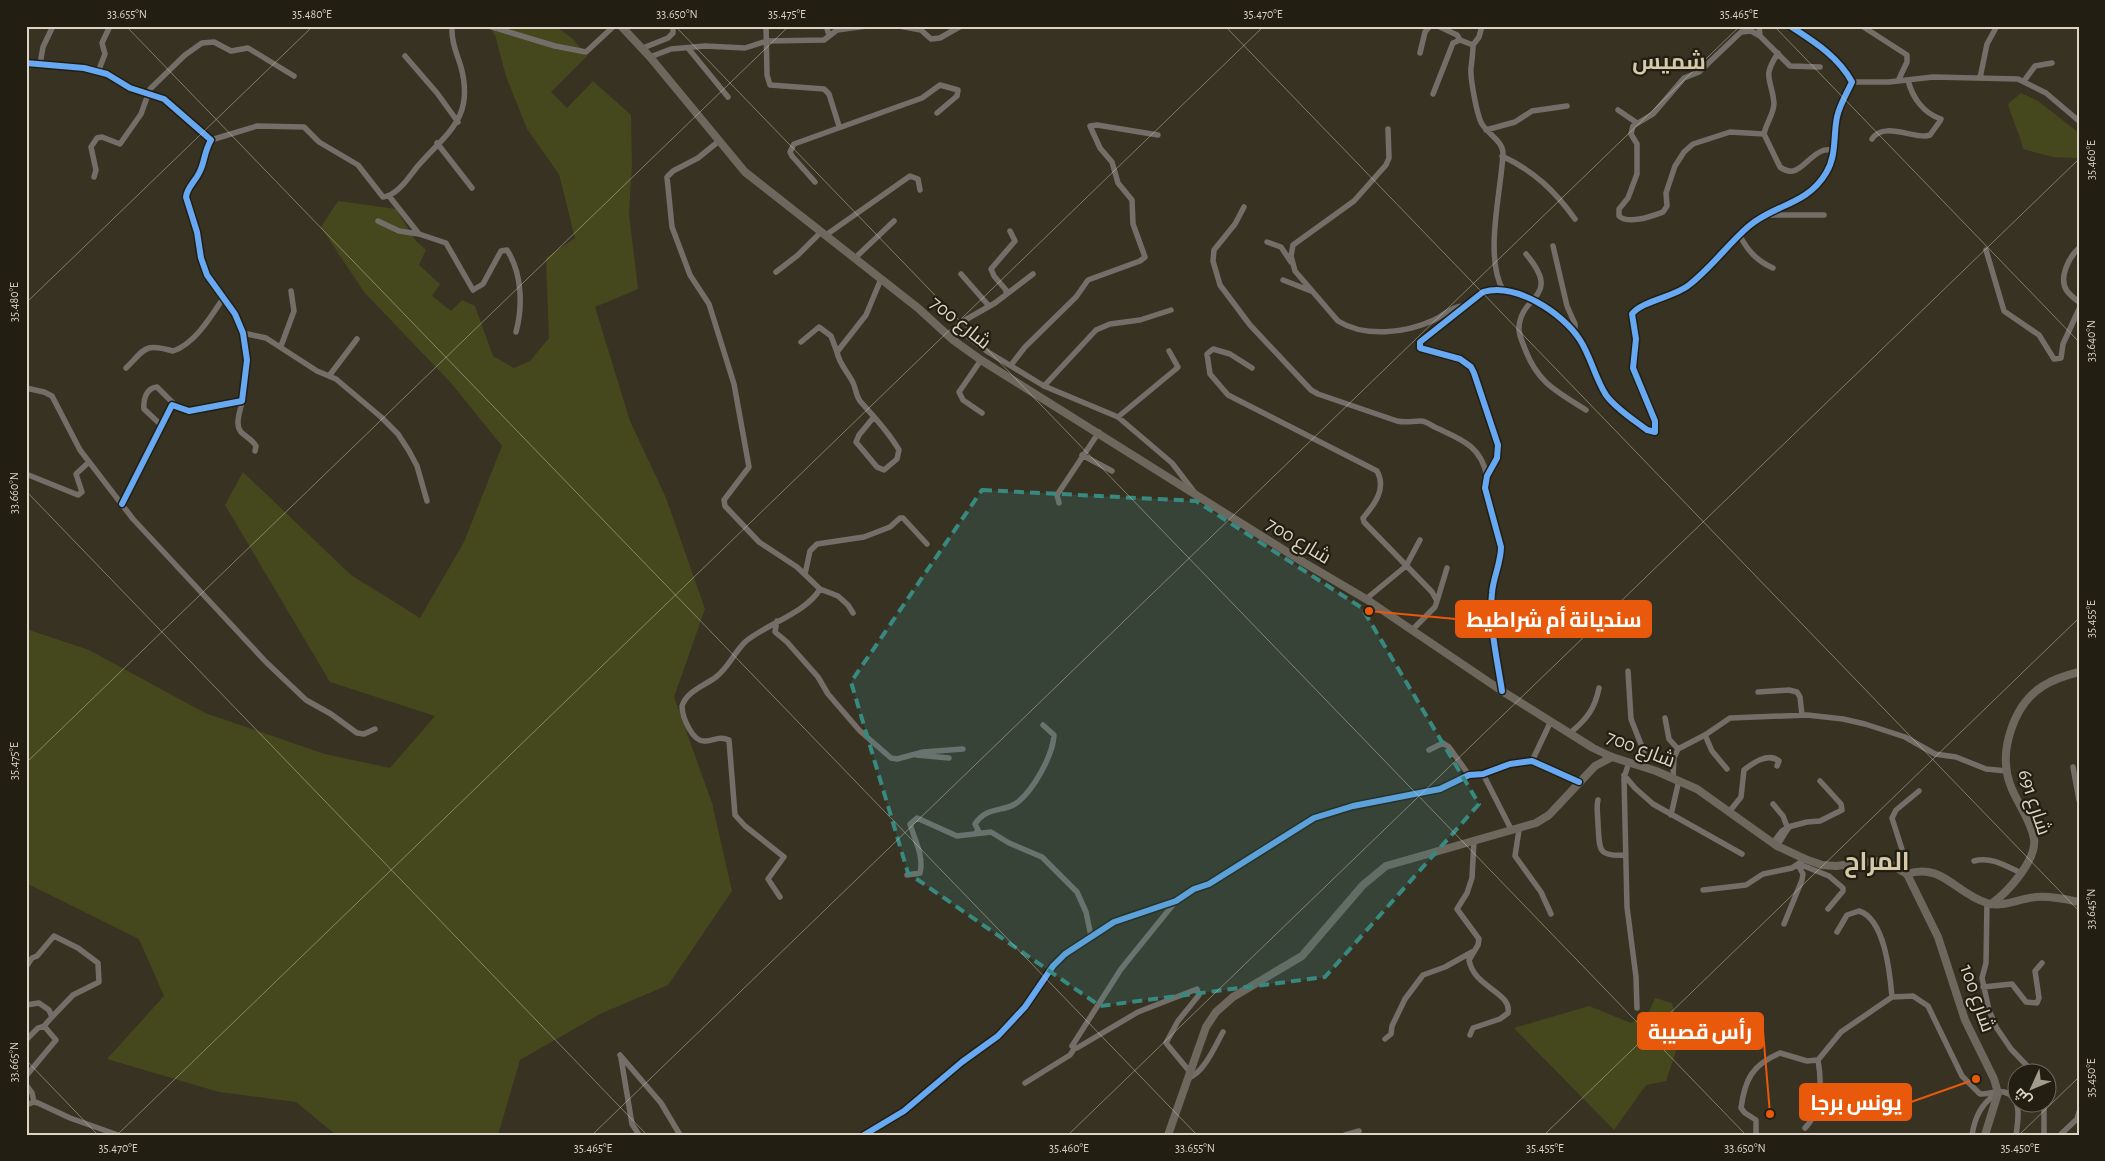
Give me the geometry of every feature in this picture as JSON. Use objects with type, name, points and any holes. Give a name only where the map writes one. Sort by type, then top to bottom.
[{"type":"main road","name":"شارع 700","points":[[621,26],[643,48],[719,141],[760,184],[856,258],[953,340],[981,360],[1366,599],[1502,691],[1593,748],[1612,757],[1641,765],[1697,789],[1800,863],[1836,866],[1876,861],[1892,865],[1908,874]]},
{"type":"main road","name":"شارع 691","points":[[1989,904],[2002,897],[2021,873],[2031,854],[2034,840],[2009,782],[2007,771],[2008,743],[2016,719],[2026,700],[2042,686],[2079,672]]},
{"type":"main road","points":[[1593,748],[1595,766]]},
{"type":"main road","points":[[1168,1135],[1206,1028],[1216,1012],[1233,998],[1295,961],[1372,876],[1394,863],[1474,840],[1516,831],[1549,815],[1595,766],[1612,757]]},
{"type":"main road","points":[[1908,874],[1918,870],[1934,872],[1974,898],[1989,904],[2006,904],[2035,897],[2079,902]]},
{"type":"main road","name":"شارع 100","points":[[1908,874],[1947,958],[1960,1007],[1994,1078],[1998,1093]]},
{"type":"main road","points":[[1985,1135],[1998,1093]]},
{"type":"street","points":[[40,64],[42,46],[53,26]]},
{"type":"street","points":[[98,72],[105,54],[102,43],[110,26]]},
{"type":"street","points":[[255,451],[256,446],[254,442],[241,432],[237,425],[247,360],[243,333],[236,314],[214,287],[201,258],[197,232],[186,197],[187,192],[201,170],[204,153],[211,140],[258,126],[304,127],[319,142],[358,164],[383,197],[389,196],[406,181],[437,143],[458,122],[463,110],[463,79],[453,44],[452,26]]},
{"type":"street","points":[[488,26],[555,46],[586,52],[614,26]]},
{"type":"street","points":[[643,48],[668,38],[674,33],[673,26]]},
{"type":"street","points":[[766,26],[767,75],[770,85],[824,89],[829,94],[839,126]]},
{"type":"street","points":[[826,26],[829,35]]},
{"type":"street","points":[[650,57],[662,51],[688,48],[745,48],[767,41],[824,40],[829,35],[843,28],[867,26]]},
{"type":"street","points":[[898,26],[921,30],[931,39],[940,38],[961,26]]},
{"type":"street","points":[[1420,53],[1425,32],[1430,26]]},
{"type":"street","points":[[1438,26],[1457,35],[1460,40],[1473,45]]},
{"type":"street","points":[[1482,26],[1479,36],[1473,45],[1471,79],[1476,111],[1486,130],[1500,146],[1502,156],[1497,192],[1494,266],[1503,290]]},
{"type":"street","points":[[1760,26],[1760,36]]},
{"type":"street","points":[[1790,26],[1806,35],[1828,53],[1852,82]]},
{"type":"street","points":[[1862,26],[1908,55],[1907,62],[1898,80]]},
{"type":"street","points":[[1980,78],[1987,44],[1997,26]]},
{"type":"street","points":[[1764,134],[1730,132],[1693,144],[1684,152],[1675,166],[1666,193],[1666,210],[1647,218],[1624,220],[1619,216],[1618,212],[1628,198],[1637,174],[1637,144],[1631,134],[1637,123],[1653,114],[1684,78],[1699,72],[1741,32],[1751,31],[1760,36],[1790,66],[1820,67]]},
{"type":"street","points":[[1433,94],[1451,46],[1460,40]]},
{"type":"street","points":[[94,177],[96,170],[91,152],[91,144],[100,136],[120,144],[141,114],[150,89],[185,55],[206,42],[214,42],[231,51],[248,48],[294,76]]},
{"type":"street","points":[[688,48],[728,98]]},
{"type":"street","points":[[1778,53],[1768,72],[1774,102],[1772,114],[1764,134],[1780,167],[1786,170],[1797,170],[1822,150],[1834,150]]},
{"type":"street","points":[[404,56],[458,122]]},
{"type":"street","points":[[26,63],[84,68],[164,99],[211,140]]},
{"type":"street","points":[[2024,82],[2034,66],[2052,64]]},
{"type":"street","points":[[1852,82],[1980,78],[2024,82],[2046,93],[2079,121]]},
{"type":"street","points":[[1872,139],[1879,133],[1887,131],[1926,136],[1933,132],[1940,121],[1941,119],[1928,112],[1912,95],[1908,80]]},
{"type":"street","points":[[1487,476],[1494,464],[1498,444],[1471,367],[1460,359],[1423,349],[1418,345],[1422,340],[1483,292],[1503,290],[1519,292],[1556,315],[1575,334],[1607,396],[1647,430],[1655,432],[1655,422],[1633,368],[1636,339],[1632,314],[1639,307],[1684,290],[1753,223],[1800,199],[1817,187],[1828,171],[1834,150],[1837,117],[1852,82]]},
{"type":"street","points":[[815,182],[792,156],[791,148],[794,144],[839,126],[922,98],[940,85],[958,90],[957,96],[937,113]]},
{"type":"street","points":[[1486,130],[1516,122],[1532,111],[1567,106]]},
{"type":"street","points":[[1618,110],[1637,123]]},
{"type":"street","points":[[1012,365],[1025,347],[1076,297],[1088,280],[1140,261],[1146,254],[1133,224],[1132,200],[1118,183],[1112,162],[1100,148],[1090,126],[1097,124],[1158,135]]},
{"type":"street","points":[[1388,129],[1389,158],[1386,165],[1354,201],[1293,245],[1291,256],[1295,272],[1338,321],[1346,326],[1370,331],[1395,331],[1409,328],[1434,320],[1454,308],[1464,306]]},
{"type":"street","points":[[719,141],[698,158],[673,171],[667,177],[672,227],[690,274],[710,304],[734,384],[745,444],[749,467],[724,500],[725,506],[759,542],[805,574],[820,590],[838,596],[848,604],[853,613]]},
{"type":"street","points":[[437,143],[472,188]]},
{"type":"street","points":[[1502,156],[1522,165],[1544,181],[1560,197],[1575,219]]},
{"type":"street","points":[[776,272],[824,234],[910,176],[918,179],[920,190]]},
{"type":"street","points":[[389,196],[418,234]]},
{"type":"street","points":[[1244,207],[1236,224],[1214,250],[1213,261],[1220,285],[1250,325],[1311,390],[1397,421],[1410,423],[1423,421],[1456,436],[1469,444],[1480,455],[1487,476],[1486,493],[1501,548],[1501,556],[1493,583],[1491,609],[1502,691]]},
{"type":"street","points":[[1768,215],[1824,215]]},
{"type":"street","points":[[378,221],[399,231],[446,242],[472,290],[483,284],[501,251],[507,250],[515,266],[521,301],[521,312],[516,332]]},
{"type":"street","points":[[856,258],[894,222]]},
{"type":"street","points":[[1006,294],[1006,290],[994,276],[991,269],[1015,241],[1015,237],[1010,231]]},
{"type":"street","points":[[1740,236],[1752,255],[1772,268]]},
{"type":"street","points":[[1267,242],[1281,247],[1293,266]]},
{"type":"street","points":[[1553,246],[1564,294],[1575,324],[1575,334]]},
{"type":"street","points":[[2079,248],[2071,255],[2066,266],[2064,282],[2067,291],[2079,302]]},
{"type":"street","points":[[1986,250],[2004,311],[2039,335],[2054,358],[2061,358],[2063,344],[2079,309]]},
{"type":"street","points":[[1526,254],[1540,274],[1540,289],[1522,318],[1519,328],[1532,368],[1541,379],[1586,410]]},
{"type":"street","points":[[960,274],[987,301],[989,306]]},
{"type":"street","points":[[1033,274],[989,306],[958,324],[957,327],[988,352],[1044,386],[1118,416],[1172,462],[1196,495]]},
{"type":"street","points":[[837,352],[866,316],[881,279]]},
{"type":"street","points":[[1283,280],[1313,292]]},
{"type":"street","points":[[281,346],[294,311],[291,291]]},
{"type":"street","points":[[126,368],[148,347],[158,346],[173,350],[188,343],[224,297]]},
{"type":"street","points":[[1044,386],[1096,330],[1110,324],[1140,320],[1171,310]]},
{"type":"street","points":[[801,342],[819,327],[831,336],[842,365],[854,384],[858,397],[873,418],[884,428],[899,452],[897,459],[884,470],[877,467],[856,442],[859,435],[873,418]]},
{"type":"street","points":[[953,340],[960,331]]},
{"type":"street","points":[[243,333],[266,338],[281,346],[317,372],[330,376],[381,417],[398,434],[417,466],[428,502]]},
{"type":"street","points":[[330,376],[358,339]]},
{"type":"street","points":[[1252,368],[1223,350],[1213,349],[1208,354],[1210,374],[1228,395],[1377,471],[1381,479],[1379,494],[1363,520],[1432,592],[1438,601]]},
{"type":"street","points":[[1118,416],[1178,367],[1169,351]]},
{"type":"street","points":[[981,360],[960,392],[964,400],[982,413]]},
{"type":"street","points":[[160,424],[144,409],[144,399],[149,390],[156,387],[174,404],[189,411],[242,400]]},
{"type":"street","points":[[26,388],[44,392],[57,402],[76,444],[133,519],[266,662],[306,700],[331,714],[357,733],[364,734],[375,729]]},
{"type":"street","points":[[122,504],[160,424],[169,408],[174,404]]},
{"type":"street","points":[[1059,503],[1057,495],[1099,432]]},
{"type":"street","points":[[1082,456],[1112,471]]},
{"type":"street","points":[[26,474],[78,495],[82,492],[76,474],[88,462]]},
{"type":"street","points":[[805,574],[810,551],[818,544],[864,537],[890,527],[900,518],[904,518],[927,544]]},
{"type":"street","points":[[1366,599],[1406,566],[1420,540]]},
{"type":"street","points":[[1413,629],[1435,607],[1447,568]]},
{"type":"street","points":[[780,897],[768,879],[784,857],[745,826],[734,813],[729,740],[716,738],[704,742],[700,740],[689,728],[682,706],[686,696],[723,672],[729,660],[744,643],[808,602],[820,590]]},
{"type":"street","points":[[777,621],[775,632],[787,642],[818,677],[828,694],[860,731],[891,758],[897,759],[923,752],[963,748]]},
{"type":"street","points":[[1628,671],[1631,719],[1644,752],[1641,765]]},
{"type":"street","points":[[1570,733],[1586,720],[1597,700],[1599,688]]},
{"type":"street","points":[[1758,692],[1789,690],[1796,692],[1800,698],[1802,715]]},
{"type":"street","points":[[1671,815],[1676,779],[1674,758],[1678,749],[1706,735],[1730,718],[1802,715],[1843,719],[1906,737],[1943,756],[1956,757],[1986,769],[2007,771]]},
{"type":"street","points":[[1665,718],[1669,739],[1678,749]]},
{"type":"street","points":[[1532,761],[1550,721]]},
{"type":"street","points":[[976,833],[978,830],[975,824],[984,813],[1017,803],[1043,768],[1050,756],[1054,735],[1043,725]]},
{"type":"street","points":[[1706,735],[1712,752],[1727,769]]},
{"type":"street","points":[[1429,750],[1440,744],[1446,745],[1470,775]]},
{"type":"street","points":[[916,755],[949,758]]},
{"type":"street","points":[[1729,812],[1741,796],[1744,770],[1756,762],[1769,758],[1779,761],[1778,766]]},
{"type":"street","points":[[1074,1049],[1072,1046],[1073,1042],[1106,991],[1176,901],[1194,888],[1213,882],[1314,818],[1353,806],[1440,789],[1470,775],[1483,774],[1510,764],[1532,761],[1579,782]]},
{"type":"street","points":[[1629,762],[1624,775],[1628,920],[1636,977],[1637,1008]]},
{"type":"street","points":[[2072,767],[2079,800]]},
{"type":"street","points":[[1483,774],[1516,831],[1515,856],[1541,892],[1551,914]]},
{"type":"street","points":[[1624,775],[1642,795],[1671,815],[1742,854]]},
{"type":"street","points":[[1775,845],[1789,828],[1807,822],[1820,822],[1842,810],[1842,804],[1820,781]]},
{"type":"street","points":[[1908,874],[1892,818],[1896,810],[1919,791]]},
{"type":"street","points":[[1598,800],[1598,845],[1602,851],[1612,856],[1626,856]]},
{"type":"street","points":[[1773,804],[1783,816],[1789,828]]},
{"type":"street","points":[[907,874],[920,873],[922,867],[921,856],[910,824],[912,820],[917,818],[923,819],[957,836],[991,832],[1009,843],[1042,857],[1077,892],[1086,912],[1091,936]]},
{"type":"street","points":[[1470,1035],[1474,1028],[1500,1019],[1508,1013],[1509,1008],[1507,1001],[1481,982],[1473,973],[1469,960],[1478,945],[1479,939],[1457,907],[1470,887],[1475,855],[1474,840]]},
{"type":"street","points":[[1974,861],[1980,859],[1996,861],[2021,873]]},
{"type":"street","points":[[1784,924],[1802,880],[1800,863]]},
{"type":"street","points":[[1702,890],[1744,886],[1765,873],[1785,870],[1800,863],[1830,876],[1842,886],[1843,891],[1828,909]]},
{"type":"street","points":[[864,1135],[911,1106],[962,1062],[998,1036],[1025,1007],[1053,966],[1064,954],[1114,922],[1176,901]]},
{"type":"street","points":[[1989,904],[1983,987],[1996,1027],[2011,1049],[2025,1064]]},
{"type":"street","points":[[1837,932],[1847,915],[1859,911],[1867,916],[1885,947],[1892,997]]},
{"type":"street","points":[[26,967],[32,958],[38,956],[54,936],[78,948],[98,963],[100,982],[73,995],[44,1026],[35,1031],[26,1040]]},
{"type":"street","points":[[1386,1039],[1405,999],[1423,975],[1445,967],[1474,950]]},
{"type":"street","points":[[1983,987],[2012,984],[2026,1002],[2037,1003],[2039,998],[2035,971],[2042,963]]},
{"type":"street","points":[[1025,1083],[1070,1055],[1074,1049],[1138,1012],[1197,989],[1199,995],[1178,1020],[1166,1043],[1189,1075],[1194,1076],[1207,1060],[1223,1032]]},
{"type":"street","points":[[1805,1128],[1813,1118],[1818,1104],[1818,1060],[1841,1032],[1892,997],[1913,996],[1924,1002],[1933,1015],[1967,1083],[1980,1094],[2003,1092],[2014,1098],[2018,1120],[2016,1135]]},
{"type":"street","points":[[26,1005],[39,1003],[49,1010],[51,1018]]},
{"type":"street","points":[[26,1076],[56,1041],[44,1026]]},
{"type":"street","points":[[1756,1135],[1756,1120],[1741,1108],[1745,1086],[1750,1073],[1780,1053],[1807,1061],[1818,1060]]},
{"type":"street","points":[[639,1135],[632,1124],[624,1088],[625,1070],[620,1055],[661,1103],[680,1135]]},
{"type":"street","points":[[26,1085],[32,1092],[34,1102]]},
{"type":"street","points":[[1972,1135],[1978,1113],[1986,1101],[1998,1093]]},
{"type":"street","points":[[26,1105],[34,1102],[118,1135]]},
{"type":"street","points":[[2060,1135],[2077,1119],[2079,1112]]},
{"type":"street","points":[[2044,1114],[2044,1135]]},
{"type":"street","points":[[1345,1135],[1359,1131]]},
{"type":"highlighted area","points":[[982,490],[1196,501],[1362,608],[1479,804],[1325,977],[1100,1006],[908,873],[851,682]]},
{"type":"green space","points":[[489,26],[555,26],[573,39],[587,56],[551,92],[567,108],[593,81],[631,115],[632,163],[629,214],[638,289],[595,307],[630,421],[666,498],[705,609],[674,697],[712,803],[732,891],[668,985],[600,1014],[520,1060],[498,1135],[336,1135],[296,1102],[219,1092],[107,1059],[164,996],[139,939],[26,883],[26,629],[89,650],[205,713],[325,754],[390,768],[435,716],[330,682],[225,505],[243,472],[351,575],[420,618],[464,542],[502,446],[451,383],[364,292],[321,227],[338,201],[396,209],[415,240],[426,250],[419,265],[440,284],[432,296],[451,311],[462,300],[475,306],[493,356],[514,368],[530,361],[549,338],[546,258],[575,238],[559,174],[527,129],[506,76],[495,35]]},
{"type":"green space","points":[[2021,93],[2038,101],[2079,133],[2079,158],[2053,157],[2023,149],[2008,104]]},
{"type":"green space","points":[[1655,998],[1672,1003],[1680,1039],[1666,1081],[1646,1085],[1614,1130],[1514,1028],[1589,1006],[1631,1023],[1648,1014]]},
{"type":"cycle path","points":[[1502,691],[1494,642],[1491,605],[1501,547],[1485,488],[1487,476],[1497,458],[1498,445],[1471,367],[1460,359],[1420,348],[1420,342],[1483,292],[1509,291],[1523,296],[1550,310],[1572,330],[1584,347],[1602,388],[1610,400],[1647,430],[1655,432],[1655,421],[1633,368],[1636,339],[1632,314],[1650,302],[1675,293],[1689,285],[1749,226],[1769,213],[1810,192],[1826,173],[1832,159],[1837,117],[1852,82],[1840,64],[1816,43],[1790,26]]},
{"type":"cycle path","points":[[26,63],[84,68],[107,74],[130,88],[164,99],[211,140],[200,171],[188,190],[186,197],[197,232],[201,258],[207,275],[235,314],[243,333],[247,360],[242,401],[189,411],[172,405],[122,504]]},
{"type":"cycle path","points":[[864,1135],[904,1111],[962,1062],[998,1036],[1025,1007],[1053,966],[1065,954],[1114,922],[1176,901],[1194,889],[1209,884],[1314,818],[1353,806],[1440,789],[1469,775],[1483,774],[1510,764],[1532,761],[1579,782]]},
{"type":"place","name":"سنديانة أم شراطيط","points":[[1369,611]]},
{"type":"place","name":"يونس برجا","points":[[1976,1079]]},
{"type":"place","name":"رأس قصيبة","points":[[1770,1114]]},
{"type":"district","name":"شميس","points":[[1669,61]]},
{"type":"district","name":"المراح","points":[[1877,861]]}]
